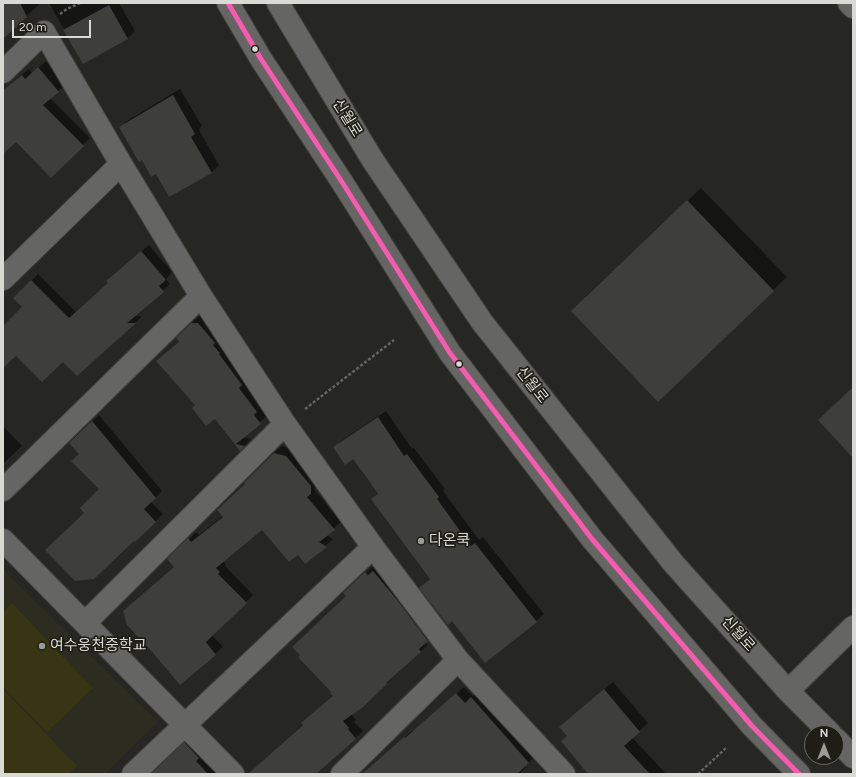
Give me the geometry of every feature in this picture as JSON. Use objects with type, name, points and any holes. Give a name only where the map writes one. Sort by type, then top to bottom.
[{"type":"street","points":[[228,3],[261,59],[342,182],[450,353],[592,539],[752,726],[799,774]]},
{"type":"street","name":"신월로","points":[[278,3],[372,159],[482,322],[674,564],[788,691],[822,725]]},
{"type":"street","points":[[849,3],[853,7]]},
{"type":"street","points":[[3,72],[44,32],[121,164],[201,296],[285,424],[373,547],[458,660],[564,774]]},
{"type":"street","points":[[3,279],[121,164]]},
{"type":"street","points":[[3,490],[201,296]]},
{"type":"street","points":[[85,623],[285,424]]},
{"type":"street","points":[[3,540],[233,774]]},
{"type":"street","points":[[133,774],[373,547]]},
{"type":"street","points":[[788,691],[853,627]]},
{"type":"street","points":[[342,774],[458,660]]},
{"type":"street","points":[[844,748],[853,757]]},
{"type":"path","points":[[285,424],[394,340]]},
{"type":"path","points":[[698,774],[726,748]]},
{"type":"shaded area","name":"여수웅천중학교","points":[[3,569],[158,722],[105,774],[3,774]]},
{"type":"shaded area","points":[[12,603],[93,688],[47,732],[3,687],[3,612]]},
{"type":"shaded area","points":[[3,689],[77,766],[69,774],[3,774]]},
{"type":"building","points":[[3,3],[20,3],[27,17],[3,39]]},
{"type":"building","points":[[109,5],[128,39],[83,64],[63,30]]},
{"type":"building","points":[[38,67],[59,92],[43,105],[84,146],[51,178],[16,142],[3,154],[3,90],[22,75],[25,79]]},
{"type":"building","points":[[173,95],[195,134],[191,137],[212,173],[169,197],[156,174],[151,177],[142,160],[139,162],[119,127]]},
{"type":"building","points":[[687,200],[774,291],[658,402],[571,311]]},
{"type":"building","points":[[141,251],[166,280],[159,286],[164,292],[127,323],[136,323],[77,376],[63,362],[42,382],[16,356],[3,368],[3,326],[22,307],[13,298],[31,280],[69,318],[108,283],[106,281]]},
{"type":"building","points":[[191,323],[198,323],[215,343],[213,345],[242,385],[239,388],[257,412],[254,415],[261,424],[236,444],[245,446],[240,451],[215,419],[206,426],[192,408],[195,405],[156,361],[179,342],[176,338]]},
{"type":"building","points":[[853,387],[853,458],[818,420]]},
{"type":"building","points":[[378,417],[404,456],[407,454],[439,497],[437,499],[471,546],[475,543],[537,622],[485,663],[452,621],[448,625],[419,588],[430,579],[371,499],[378,494],[367,478],[353,459],[345,465],[333,447]]},
{"type":"building","points":[[92,421],[156,498],[144,509],[156,522],[94,579],[75,581],[45,550],[84,513],[80,508],[99,489],[71,461],[79,454],[69,443]]},
{"type":"building","points":[[274,453],[286,456],[311,486],[311,494],[307,497],[335,530],[319,542],[327,547],[305,564],[298,555],[289,562],[262,530],[216,568],[220,572],[218,574],[247,603],[206,642],[216,655],[180,685],[127,625],[123,611],[174,567],[167,559],[188,538],[191,542],[223,517],[217,510],[245,484],[244,483]]},
{"type":"building","points":[[373,571],[428,641],[419,649],[421,652],[386,683],[387,684],[363,707],[343,721],[356,739],[316,774],[248,774],[303,725],[301,723],[333,696],[298,657],[300,655],[292,647],[346,596],[343,593],[365,572],[368,575]]},
{"type":"building","points":[[604,689],[640,732],[624,746],[650,774],[588,774],[561,741],[567,736],[559,727]]},
{"type":"building","points":[[456,693],[465,703],[471,697],[529,763],[517,774],[362,774],[404,737],[405,738]]},
{"type":"building","points":[[184,742],[199,758],[196,761],[208,774],[151,774]]},
{"type":"transit line","points":[[228,3],[261,59],[342,182],[450,353],[592,539],[752,726],[799,774]]},
{"type":"place","name":"다온쿡","points":[[421,541]]},
{"type":"place","name":"여수웅천중학교","points":[[42,646]]}]
